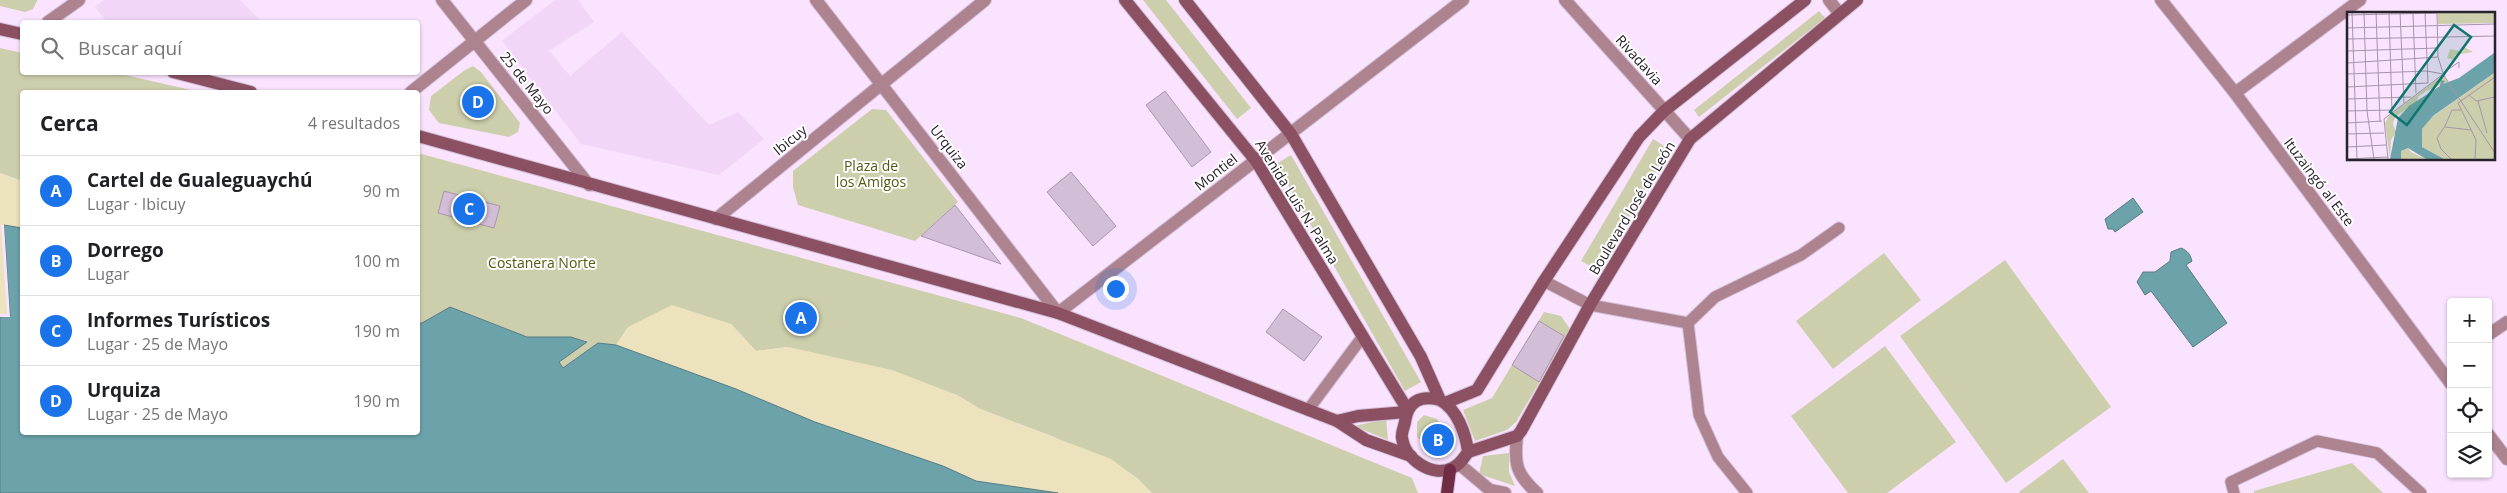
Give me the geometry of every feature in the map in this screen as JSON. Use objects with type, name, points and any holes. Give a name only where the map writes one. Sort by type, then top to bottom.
[{"type":"main road","name":"Avenida Luis N. Palma","points":[[1125,0],[1256,161],[1407,411]]},
{"type":"main road","name":"Avenida Luis N. Palma","points":[[1185,0],[1291,134],[1421,357],[1443,402]]},
{"type":"main road","name":"Boulevard José de León","points":[[1443,402],[1477,390],[1544,281],[1639,137],[1664,111],[1805,0]]},
{"type":"main road","name":"Boulevard José de León","points":[[1516,436],[1531,414],[1590,306],[1690,139],[1857,0]]},
{"type":"main road","points":[[0,29],[20,34]]},
{"type":"main road","points":[[185,75],[243,90]]},
{"type":"main road","points":[[420,137],[589,185],[1058,313],[1337,421],[1366,440],[1411,456]]},
{"type":"main road","points":[[1455,467],[1434,471],[1420,465],[1411,456],[1402,437],[1407,411],[1416,400],[1430,398],[1443,402],[1461,426],[1468,452]]},
{"type":"main road","points":[[1337,421],[1358,416],[1407,411]]},
{"type":"main road","points":[[1446,493],[1455,467],[1468,452],[1516,436]]},
{"type":"street","name":"25 de Mayo","points":[[442,0],[589,185]]},
{"type":"street","points":[[413,90],[526,0]]},
{"type":"street","name":"Urquiza","points":[[816,0],[1058,313]]},
{"type":"street","name":"Ibicuy","points":[[716,219],[985,0]]},
{"type":"street","name":"Montiel","points":[[1058,313],[1463,0]]},
{"type":"street","name":"Rivadavia","points":[[1565,0],[1690,139]]},
{"type":"street","points":[[1829,0],[1839,14]]},
{"type":"street","name":"Ituzaingó al Este","points":[[2161,0],[2234,93],[2447,379]]},
{"type":"street","points":[[2234,93],[2360,0]]},
{"type":"street","points":[[50,20],[71,2]]},
{"type":"street","points":[[2492,332],[2507,322]]},
{"type":"street","points":[[2440,370],[2447,365]]},
{"type":"street","points":[[1516,436],[1517,471],[1537,493]]},
{"type":"street","points":[[2492,439],[2507,459]]},
{"type":"street","points":[[1455,467],[1490,490],[1505,493]]},
{"type":"lane","points":[[1688,323],[1714,297],[1801,255],[1839,228]]},
{"type":"lane","points":[[1544,281],[1590,306],[1688,323]]},
{"type":"lane","points":[[1688,323],[1699,416],[1718,457],[1746,493]]},
{"type":"lane","points":[[1308,410],[1363,336]]},
{"type":"lane","points":[[2234,493],[2231,482],[2317,441],[2376,453],[2421,493]]},
{"type":"shaded area","points":[[104,0],[240,0],[260,20],[105,20],[95,7]]},
{"type":"shaded area","points":[[555,0],[578,0],[594,22],[549,51],[570,76],[622,32],[709,125],[738,112],[764,139],[719,175],[581,144],[502,41]]},
{"type":"shaded area","points":[[2133,198],[2143,212],[2115,232],[2113,229],[2108,229],[2105,219]]},
{"type":"shaded area","points":[[4,225],[20,228],[20,435],[420,435],[420,323],[450,307],[527,337],[571,337],[587,342],[559,362],[563,368],[598,343],[616,345],[736,389],[815,422],[943,466],[976,481],[1058,493],[0,493],[0,317],[10,316]]},
{"type":"shaded area","points":[[2181,248],[2188,253],[2192,261],[2186,265],[2227,323],[2193,347],[2151,291],[2145,295],[2137,282],[2143,272],[2155,272],[2170,261],[2171,252]]},
{"type":"green space","points":[[0,0],[37,1],[33,9],[25,12],[0,6]]},
{"type":"green space","points":[[1143,0],[1166,0],[1251,108],[1237,119]]},
{"type":"green space","points":[[1819,11],[1825,18],[1699,117],[1694,110]]},
{"type":"green space","points":[[0,48],[20,53],[20,75],[125,75],[191,90],[20,90],[20,180],[0,173]]},
{"type":"green space","points":[[473,66],[481,72],[520,123],[518,132],[509,137],[439,123],[429,110],[431,96]]},
{"type":"green space","name":"Plaza de los Amigos","points":[[872,109],[886,110],[958,202],[915,241],[798,205],[793,187],[793,171]]},
{"type":"green space","points":[[1653,139],[1669,149],[1598,270],[1581,261]]},
{"type":"green space","name":"Costanera Norte","points":[[420,154],[1021,318],[1412,478],[1418,493],[1152,493],[1137,478],[1054,437],[980,409],[957,395],[788,347],[756,351],[731,324],[628,327],[616,345],[598,343],[563,368],[559,362],[587,341],[571,337],[527,337],[450,307],[420,323]]},
{"type":"green space","points":[[1291,155],[1421,382],[1405,391],[1276,164]]},
{"type":"green space","points":[[1884,253],[1921,300],[1833,369],[1796,321]]},
{"type":"green space","points":[[2005,260],[2111,407],[2006,483],[1900,336]]},
{"type":"green space","points":[[1544,312],[1561,316],[1570,329],[1566,337],[1516,422],[1507,430],[1475,441],[1463,410],[1492,398]]},
{"type":"green space","points":[[1885,346],[1956,442],[1887,493],[1848,493],[1791,416]]},
{"type":"green space","points":[[1424,415],[1437,419],[1444,431],[1446,441],[1441,449],[1430,449],[1417,437],[1417,422]]},
{"type":"green space","points":[[1386,419],[1388,440],[1354,426]]},
{"type":"green space","points":[[1509,453],[1509,472],[1515,486],[1479,474],[1483,456]]},
{"type":"green space","points":[[2063,459],[2089,493],[2019,492]]},
{"type":"green space","points":[[2352,463],[2383,493],[2254,493],[2254,491]]},
{"type":"sand","points":[[0,173],[20,180],[20,228],[4,225],[10,317],[0,317]]},
{"type":"sand","points":[[672,305],[731,324],[756,351],[788,347],[892,370],[957,395],[980,409],[1111,459],[1137,478],[1152,493],[1058,493],[977,481],[943,466],[815,422],[736,389],[616,345],[628,327]]},
{"type":"pier","points":[[1,225],[4,225],[10,317],[0,317],[0,314],[7,314]]},
{"type":"building","points":[[1165,91],[1211,152],[1192,167],[1146,105]]},
{"type":"building","points":[[1071,172],[1116,226],[1093,246],[1047,192]]},
{"type":"building","points":[[444,191],[500,206],[494,228],[438,213]]},
{"type":"building","points":[[955,205],[1001,264],[921,236]]},
{"type":"building","points":[[1283,309],[1322,337],[1304,361],[1266,332]]},
{"type":"building","points":[[1539,321],[1564,336],[1539,382],[1512,365]]},
{"type":"place","name":"Urquiza","points":[[478,102]]},
{"type":"place","name":"Informes Turísticos","points":[[469,209]]},
{"type":"place","name":"Cartel de Gualeguaychú","points":[[801,318]]},
{"type":"place","name":"Dorrego","points":[[1438,440]]}]
